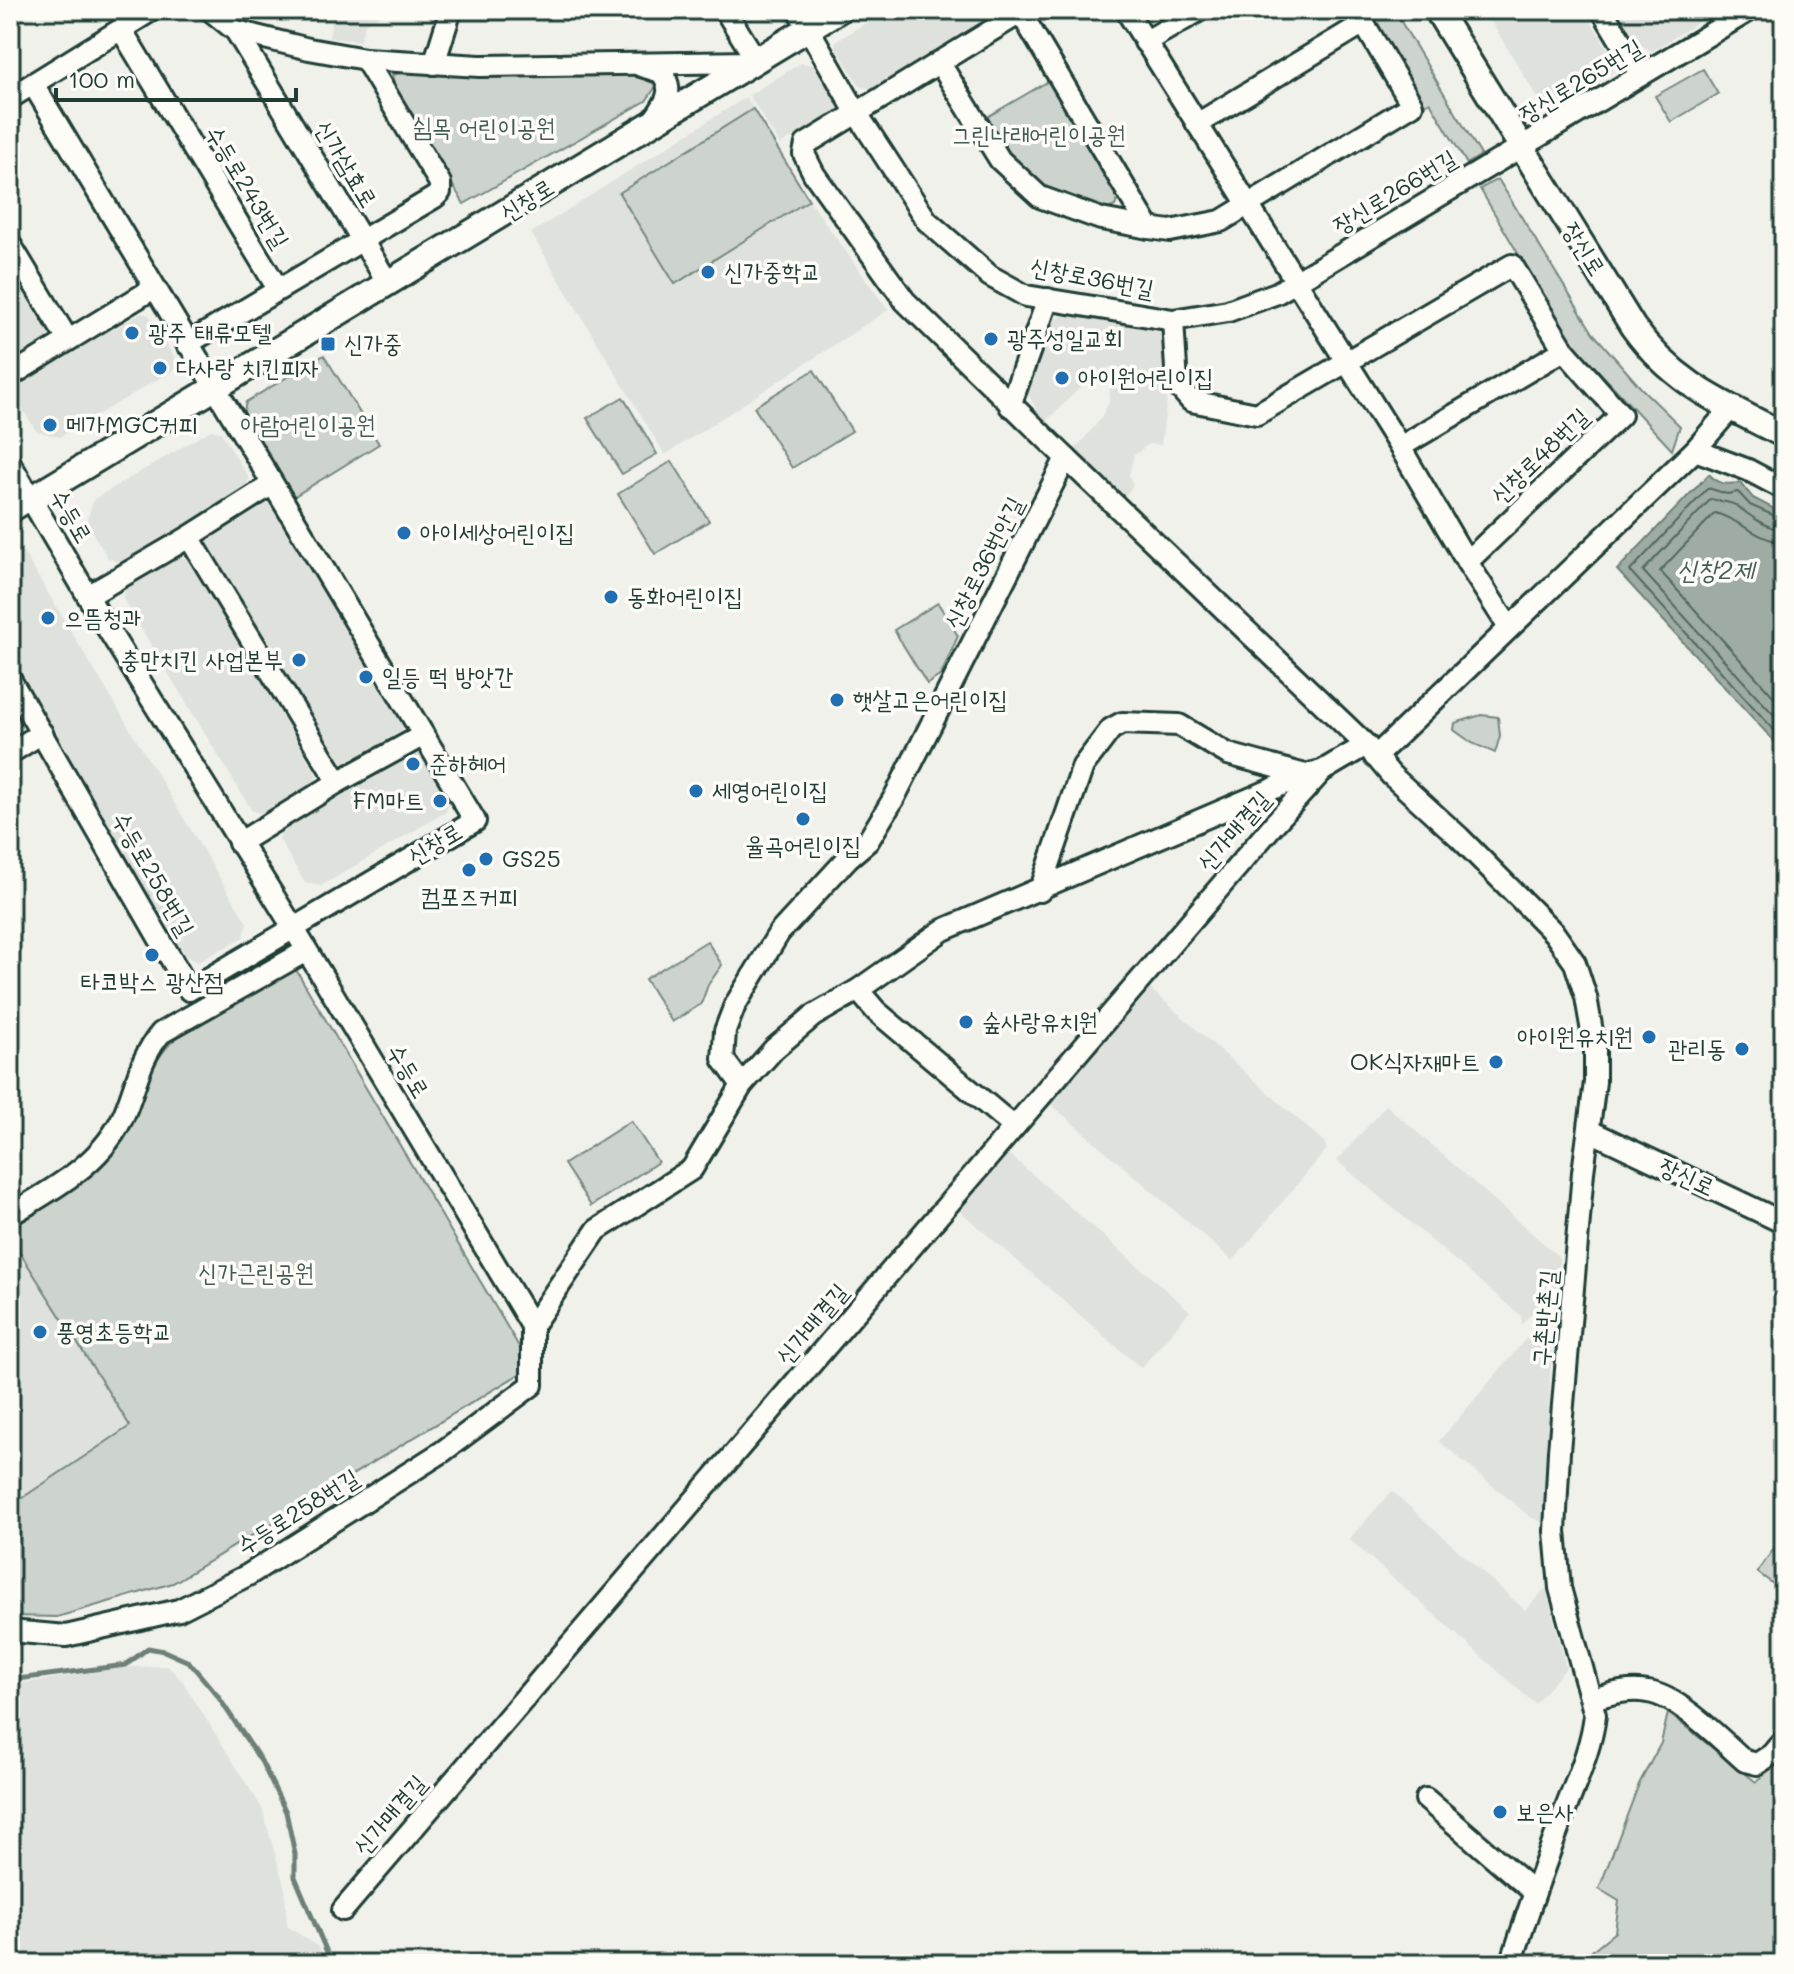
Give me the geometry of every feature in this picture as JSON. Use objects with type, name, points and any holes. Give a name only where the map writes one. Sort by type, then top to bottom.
[{"type":"main road","name":"신창로","points":[[31,499],[754,61],[804,19],[839,10]]},
{"type":"main road","name":"장신로","points":[[1437,10],[1650,351],[1675,375],[1784,435]]},
{"type":"street","points":[[10,98],[152,10]]},
{"type":"street","name":"신가삼효로","points":[[210,10],[236,31],[388,283]]},
{"type":"street","points":[[434,64],[451,10]]},
{"type":"street","points":[[725,10],[754,61]]},
{"type":"street","points":[[1126,10],[1400,447],[1508,626]]},
{"type":"street","points":[[1145,42],[1200,10]]},
{"type":"street","points":[[1602,10],[1641,75]]},
{"type":"street","name":"장신로265번길","points":[[1520,147],[1750,10]]},
{"type":"street","points":[[1149,228],[1023,11],[806,144],[804,154],[807,163],[905,301],[1010,406],[1370,751]]},
{"type":"street","points":[[939,62],[1000,160],[1040,197],[1101,219],[1170,231],[1221,221],[1412,105],[1360,17],[1197,124]]},
{"type":"street","name":"신창로36번길","points":[[804,19],[856,112],[927,221],[990,276],[1026,296],[1173,320],[1252,304],[1297,282]]},
{"type":"street","name":"수등로243번길","points":[[121,29],[278,289]]},
{"type":"street","name":"신가삼효로","points":[[236,31],[365,59],[434,64],[641,66],[754,61]]},
{"type":"street","points":[[187,344],[440,192],[440,183],[365,59]]},
{"type":"street","points":[[641,66],[661,72],[669,88],[669,96],[653,122]]},
{"type":"street","points":[[33,84],[214,389]]},
{"type":"street","name":"장신로266번길","points":[[1297,282],[1520,147]]},
{"type":"street","points":[[10,244],[68,340]]},
{"type":"street","name":"신창로48번길","points":[[1173,320],[1177,385],[1191,401],[1257,414],[1512,265],[1564,350],[1621,415],[1467,562]]},
{"type":"street","points":[[10,376],[154,288]]},
{"type":"street","points":[[1010,406],[1048,299]]},
{"type":"street","points":[[1400,447],[1564,350]]},
{"type":"street","name":"신창로","points":[[214,389],[475,821],[294,929]]},
{"type":"street","name":"신가매결길","points":[[532,1326],[597,1230],[692,1169],[742,1085],[774,1049],[813,1016],[858,990],[943,930],[1370,751],[1695,450],[1731,408]]},
{"type":"street","points":[[1695,450],[1748,470],[1784,489]]},
{"type":"street","name":"신창로36번안길","points":[[742,1085],[723,1059],[725,1031],[735,1005],[779,933],[848,858],[868,841],[894,798],[1066,458]]},
{"type":"street","name":"수등로","points":[[10,463],[532,1326]]},
{"type":"street","points":[[88,596],[271,485]]},
{"type":"street","points":[[10,512],[31,499]]},
{"type":"street","points":[[189,537],[338,782]]},
{"type":"street","name":"수등로258번길","points":[[10,679],[189,990],[294,929]]},
{"type":"street","name":"신가매결길","points":[[1040,891],[1083,766],[1111,729],[1122,723],[1179,725],[1228,754],[1314,773]]},
{"type":"street","points":[[10,753],[42,733]]},
{"type":"street","points":[[239,843],[338,782],[422,736]]},
{"type":"street","name":"구촌반촌길","points":[[1370,751],[1554,933],[1575,963],[1586,997],[1595,1049],[1595,1082],[1583,1172],[1555,1531],[1560,1588],[1595,1715],[1593,1731],[1511,1964]]},
{"type":"street","name":"신가매결길","points":[[343,1910],[1274,824],[1314,773]]},
{"type":"street","points":[[10,1215],[89,1163],[112,1136],[124,1114],[148,1047],[161,1033],[306,951]]},
{"type":"street","points":[[858,990],[876,1011],[1014,1127]]},
{"type":"street","name":"장신로","points":[[1590,1131],[1784,1223]]},
{"type":"street","name":"수등로258번길","points":[[10,1631],[66,1636],[179,1610],[248,1575],[442,1452],[532,1385],[532,1326]]},
{"type":"street","points":[[10,1646],[66,1636]]},
{"type":"street","points":[[1592,1699],[1618,1691],[1650,1692],[1677,1705],[1745,1761],[1757,1764],[1772,1754],[1784,1740]]},
{"type":"street","points":[[1426,1799],[1534,1892]]},
{"type":"shaded area","points":[[333,10],[384,10],[365,24],[360,41],[329,38]]},
{"type":"shaded area","points":[[887,10],[1006,10],[875,90],[860,86],[835,46],[836,41]]},
{"type":"shaded area","points":[[1484,10],[1584,10],[1616,62],[1612,73],[1553,110],[1543,107]]},
{"type":"shaded area","points":[[1617,10],[1718,10],[1652,51],[1637,43]]},
{"type":"shaded area","points":[[801,63],[813,65],[838,105],[838,110],[780,145],[749,95]]},
{"type":"shaded area","name":"신가중학교","points":[[746,97],[809,200],[888,310],[665,455],[531,233]]},
{"type":"shaded area","points":[[10,266],[50,332],[47,341],[10,364]]},
{"type":"shaded area","points":[[141,313],[149,315],[176,360],[175,369],[60,437],[36,431],[14,395],[15,387]]},
{"type":"shaded area","points":[[1070,314],[1164,329],[1169,385],[1161,445],[1149,444],[1134,455],[1129,475],[1133,485],[1123,499],[1072,453],[1099,421],[1109,402],[1111,366],[1077,391],[1044,423],[1027,392],[1051,324],[1058,317]]},
{"type":"shaded area","points":[[211,430],[221,432],[249,478],[245,490],[122,564],[108,558],[86,522],[94,499]]},
{"type":"shaded area","points":[[264,502],[274,505],[404,723],[402,731],[346,764],[335,760],[207,548],[209,535]]},
{"type":"shaded area","points":[[10,543],[19,545],[247,923],[244,937],[198,962],[186,956],[10,665]]},
{"type":"shaded area","points":[[177,557],[189,558],[317,775],[313,787],[265,814],[252,811],[123,599],[126,587]]},
{"type":"shaded area","points":[[416,749],[422,750],[450,799],[446,812],[321,886],[305,883],[279,839],[282,827]]},
{"type":"shaded area","points":[[1145,984],[1324,1142],[1327,1149],[1233,1261],[1046,1100]]},
{"type":"shaded area","points":[[1386,1105],[1559,1257],[1559,1284],[1522,1324],[1521,1316],[1337,1161]]},
{"type":"shaded area","points":[[1004,1150],[1190,1311],[1141,1368],[954,1206]]},
{"type":"shaded area","name":"풍영초등학교","points":[[10,1237],[130,1426],[10,1506]]},
{"type":"shaded area","points":[[1531,1333],[1552,1335],[1544,1523],[1530,1517],[1439,1441]]},
{"type":"shaded area","points":[[1392,1491],[1525,1610],[1546,1588],[1566,1668],[1535,1704],[1349,1539]]},
{"type":"shaded area","points":[[168,1666],[183,1682],[262,1808],[285,1889],[287,1926],[320,1948],[324,1964],[10,1964],[10,1685],[127,1667]]},
{"type":"green space","points":[[1367,10],[1394,10],[1481,155],[1467,164],[1430,102],[1425,105]]},
{"type":"green space","points":[[1703,69],[1718,94],[1671,122],[1655,96]]},
{"type":"green space","name":"쉼목 어린이공원","points":[[409,71],[633,74],[657,85],[646,101],[464,204],[396,90],[392,75]]},
{"type":"green space","name":"그린나래어린이공원","points":[[1052,79],[1120,195],[1115,206],[1106,210],[1044,191],[1013,165],[982,120]]},
{"type":"green space","points":[[753,109],[809,200],[675,284],[619,193]]},
{"type":"green space","points":[[1498,179],[1593,333],[1641,388],[1680,426],[1672,450],[1568,338],[1480,189]]},
{"type":"green space","name":"아람어린이공원","points":[[324,355],[379,444],[293,497],[243,415],[246,402]]},
{"type":"green space","points":[[814,370],[852,431],[792,468],[754,407]]},
{"type":"green space","points":[[623,397],[657,454],[622,474],[587,418]]},
{"type":"green space","points":[[672,461],[709,521],[655,554],[618,494]]},
{"type":"green space","points":[[938,603],[958,636],[941,675],[927,684],[894,630]]},
{"type":"green space","points":[[1481,715],[1498,717],[1500,736],[1495,753],[1472,743],[1454,730],[1455,723]]},
{"type":"green space","points":[[707,941],[722,965],[708,985],[701,1004],[672,1022],[645,979]]},
{"type":"green space","name":"신가근린공원","points":[[295,968],[531,1367],[173,1583],[57,1617],[10,1616],[10,1506],[130,1426],[10,1237],[10,1222],[68,1188],[107,1156],[125,1130],[157,1060],[177,1037]]},
{"type":"green space","points":[[631,1121],[658,1162],[591,1206],[564,1164]]},
{"type":"green space","points":[[1779,1542],[1784,1544],[1784,1592],[1757,1572]]},
{"type":"green space","points":[[1668,1713],[1756,1782],[1784,1755],[1784,1964],[1582,1964],[1589,1953],[1615,1932],[1619,1901],[1599,1889],[1639,1784],[1661,1743]]},
{"type":"water","name":"신창2제","points":[[1709,474],[1720,482],[1741,483],[1753,498],[1784,514],[1783,751],[1617,570]]},
{"type":"waterway","points":[[10,1680],[126,1665],[148,1648],[189,1662],[217,1695],[261,1761],[286,1812],[295,1854],[295,1877],[332,1964]]},
{"type":"place","name":"신가중학교","points":[[708,272]]},
{"type":"place","name":"광주 태류모텔","points":[[132,333]]},
{"type":"place","name":"광주성일교회","points":[[991,339]]},
{"type":"place","name":"신가중","points":[[328,344]]},
{"type":"place","name":"다사랑 치킨피자","points":[[160,368]]},
{"type":"place","name":"아이원어린이집","points":[[1062,378]]},
{"type":"place","name":"메가MGC커피","points":[[50,425]]},
{"type":"place","name":"아이세상어린이집","points":[[404,533]]},
{"type":"place","name":"동화어린이집","points":[[611,597]]},
{"type":"place","name":"으뜸청과","points":[[48,618]]},
{"type":"place","name":"충만치킨 사업본부","points":[[299,660]]},
{"type":"place","name":"일등 떡 방앗간","points":[[366,677]]},
{"type":"place","name":"햇살고은어린이집","points":[[837,700]]},
{"type":"place","name":"준하헤어","points":[[413,764]]},
{"type":"place","name":"세영어린이집","points":[[696,791]]},
{"type":"place","name":"FM마트","points":[[440,801]]},
{"type":"place","name":"율곡어린이집","points":[[803,819]]},
{"type":"place","name":"GS25","points":[[486,859]]},
{"type":"place","name":"컴포즈커피","points":[[469,870]]},
{"type":"place","name":"타코박스 광산점","points":[[152,955]]},
{"type":"place","name":"숲사랑유치원","points":[[966,1022]]},
{"type":"place","name":"아이원유치원","points":[[1649,1037]]},
{"type":"place","name":"관리동","points":[[1742,1049]]},
{"type":"place","name":"OK식자재마트","points":[[1496,1062]]},
{"type":"place","name":"풍영초등학교","points":[[40,1332]]},
{"type":"place","name":"보은사","points":[[1500,1812]]}]
